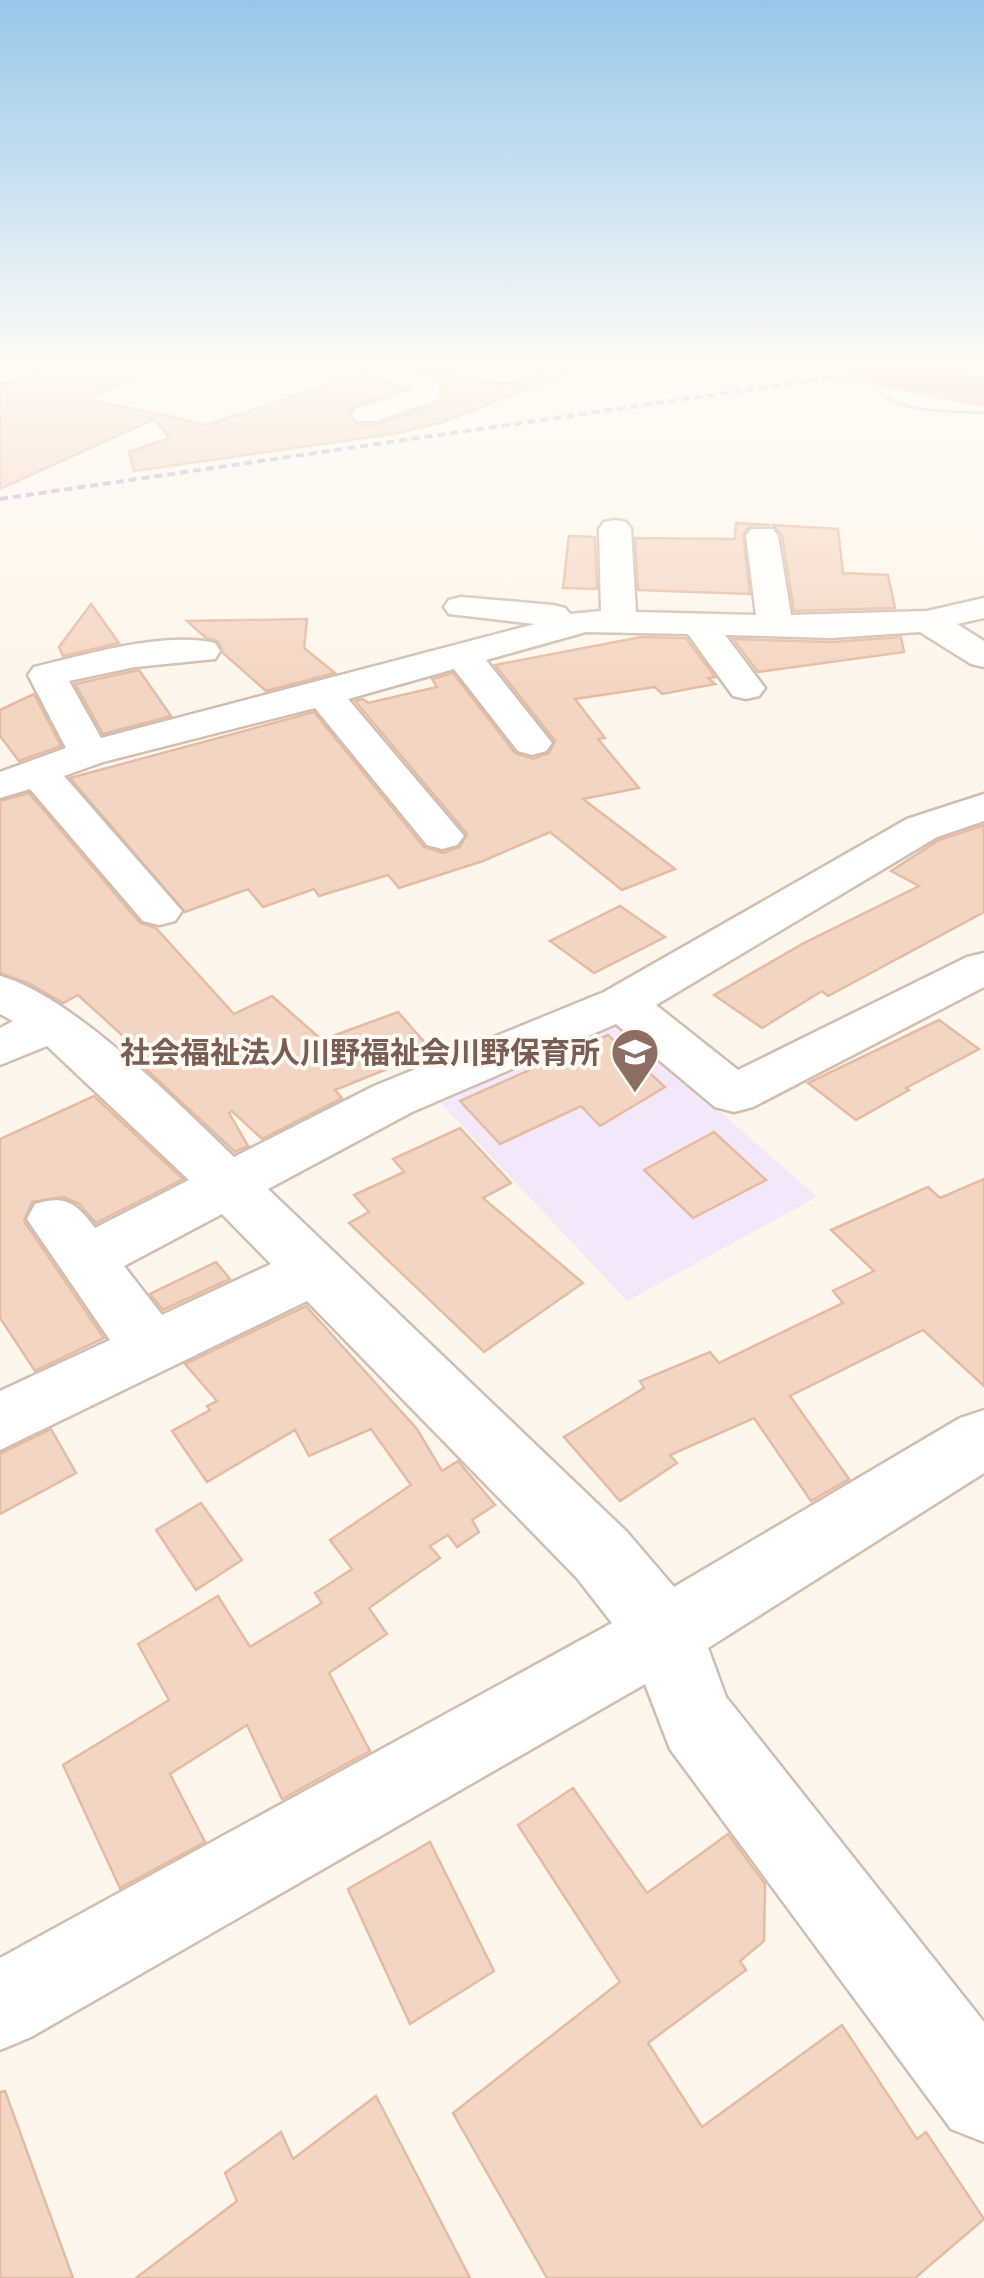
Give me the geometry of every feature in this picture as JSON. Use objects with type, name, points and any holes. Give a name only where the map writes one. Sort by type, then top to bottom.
[{"type":"street","points":[[602,622],[614,529]]},
{"type":"street","points":[[762,536],[776,626]]},
{"type":"street","points":[[460,607],[602,622],[832,627],[928,621],[984,608]]},
{"type":"street","points":[[928,621],[984,656]]},
{"type":"street","points":[[159,911],[18,778],[89,753],[324,694],[461,653],[602,622]]},
{"type":"street","points":[[699,625],[746,688]]},
{"type":"street","points":[[89,753],[47,675],[134,656],[202,652]]},
{"type":"street","points":[[461,653],[532,744]]},
{"type":"street","points":[[324,694],[442,836]]},
{"type":"street","points":[[154,1350],[71,1239],[228,1186],[393,1099],[622,1002],[922,828],[984,806]]},
{"type":"street","points":[[622,1002],[734,1094],[984,968]]},
{"type":"street","points":[[0,992],[53,1023],[228,1186],[602,1555],[666,1633],[696,1722],[984,2096]]},
{"type":"street","points":[[0,1048],[53,1023]]},
{"type":"street","points":[[0,1422],[313,1271]]},
{"type":"street","points":[[0,2006],[666,1633],[984,1438]]},
{"type":"shaded area","points":[[612,1016],[817,1197],[627,1301],[434,1096]]},
{"type":"building","points":[[0,473],[35,473],[0,489]]},
{"type":"building","points":[[736,523],[770,525],[751,525],[743,534],[750,594],[638,590],[635,538],[735,539]]},
{"type":"building","points":[[773,525],[838,529],[843,573],[888,575],[895,608],[794,611],[782,535]]},
{"type":"building","points":[[569,536],[595,537],[597,589],[563,588]]},
{"type":"building","points":[[91,604],[119,643],[63,656],[59,647]]},
{"type":"building","points":[[307,619],[304,648],[335,673],[266,691],[223,653],[218,641],[206,638],[187,621]]},
{"type":"building","points":[[641,637],[686,638],[715,677],[708,678],[715,684],[662,694],[655,687],[575,699],[605,738],[598,739],[639,788],[583,799],[675,869],[622,890],[550,832],[483,861],[399,888],[388,875],[319,896],[314,889],[263,907],[248,889],[185,912],[70,778],[314,712],[424,847],[443,853],[460,847],[467,834],[355,701],[363,699],[368,703],[437,687],[432,679],[453,673],[515,753],[533,759],[549,753],[555,741],[495,665]]},
{"type":"building","points":[[901,637],[904,652],[758,672],[733,639],[832,642]]},
{"type":"building","points":[[139,670],[171,716],[103,734],[75,684]]},
{"type":"building","points":[[34,694],[61,746],[19,761],[0,736],[0,710]]},
{"type":"building","points":[[29,793],[140,923],[156,928],[234,1014],[272,996],[322,1040],[398,1012],[432,1051],[335,1090],[342,1098],[262,1139],[232,1111],[229,1113],[248,1146],[235,1152],[146,1069],[155,1065],[78,995],[63,1003],[0,973],[0,801]]},
{"type":"building","points":[[984,825],[984,912],[828,996],[822,991],[762,1028],[714,995],[802,944],[919,886],[891,871],[939,840]]},
{"type":"building","points":[[620,906],[665,937],[594,973],[550,941]]},
{"type":"building","points":[[939,1020],[979,1049],[856,1120],[808,1083]]},
{"type":"building","points":[[608,1035],[665,1087],[600,1126],[581,1106],[500,1144],[460,1101]]},
{"type":"building","points":[[94,1096],[183,1179],[96,1223],[79,1204],[64,1197],[32,1202],[24,1221],[104,1338],[35,1371],[0,1318],[0,1139]]},
{"type":"building","points":[[460,1128],[511,1183],[483,1198],[583,1283],[484,1352],[349,1223],[369,1212],[354,1195],[404,1172],[393,1159]]},
{"type":"building","points":[[714,1132],[766,1180],[693,1218],[644,1170]]},
{"type":"building","points":[[984,1179],[984,1386],[923,1330],[790,1396],[849,1479],[811,1501],[754,1418],[670,1455],[677,1463],[620,1501],[564,1437],[644,1388],[640,1381],[710,1352],[719,1363],[843,1303],[833,1291],[874,1271],[831,1230],[928,1187],[940,1198]]},
{"type":"building","points":[[216,1262],[230,1279],[163,1310],[150,1294]]},
{"type":"building","points":[[306,1306],[417,1429],[442,1471],[458,1461],[495,1505],[472,1520],[479,1532],[457,1547],[448,1535],[430,1546],[440,1558],[369,1608],[387,1634],[329,1673],[370,1751],[282,1799],[247,1725],[170,1774],[205,1842],[120,1888],[63,1765],[169,1700],[138,1644],[218,1596],[250,1647],[322,1603],[315,1593],[352,1569],[330,1540],[411,1485],[371,1429],[309,1456],[295,1430],[207,1482],[172,1431],[210,1410],[207,1406],[217,1401],[185,1364]]},
{"type":"building","points":[[51,1429],[76,1473],[0,1514],[0,1454]]},
{"type":"building","points":[[201,1503],[242,1560],[196,1590],[156,1530]]},
{"type":"building","points":[[573,1788],[647,1893],[728,1834],[765,1884],[764,1941],[740,1961],[746,1970],[648,2043],[702,2127],[842,2025],[917,2139],[926,2132],[984,2219],[915,2278],[547,2278],[453,2113],[620,1982],[518,1825]]},
{"type":"building","points":[[430,1842],[494,1971],[410,2024],[348,1889]]},
{"type":"building","points":[[5,2091],[73,2278],[0,2278],[0,2092]]},
{"type":"building","points":[[376,2096],[470,2278],[136,2278],[237,2201],[225,2173],[281,2132],[293,2159]]},
{"type":"railway","points":[[0,499],[176,473]]},
{"type":"place","name":"社会福祉法人川野福祉会川野保育所","points":[[635,1094]]}]
